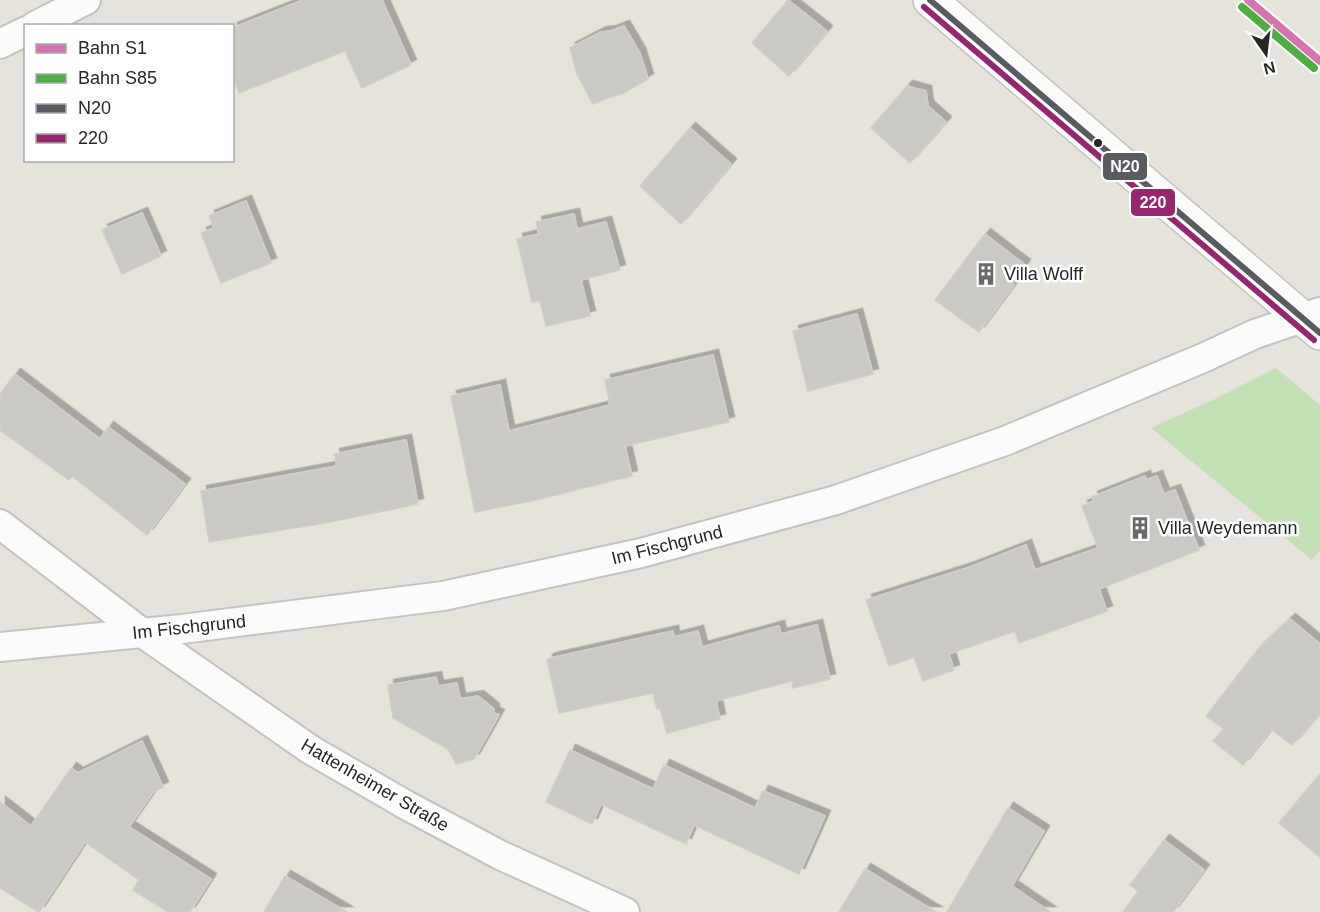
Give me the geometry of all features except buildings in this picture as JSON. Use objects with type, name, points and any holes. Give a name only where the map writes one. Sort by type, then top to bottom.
[{"type":"street","points":[[39,24],[86,0]]},
{"type":"street","points":[[930,0],[1314,321]]},
{"type":"street","points":[[0,44],[24,32]]},
{"type":"street","name":"Im Fischgrund","points":[[0,647],[182,629],[443,596],[641,553],[836,500],[1005,441],[1255,334],[1314,321]]},
{"type":"street","name":"Hattenheimer Straße","points":[[0,524],[141,632],[311,750],[406,805],[500,855],[625,912]]},
{"type":"green space","points":[[1276,368],[1320,405],[1320,550],[1312,560],[1151,428]]},
{"type":"rail line","name":"S1","points":[[1248,0],[1320,61]]},
{"type":"rail line","name":"S85","points":[[1242,7],[1314,68]]},
{"type":"transit line","name":"N20","points":[[930,0],[1320,333]]},
{"type":"transit line","name":"220","points":[[924,7],[1314,340]]},
{"type":"place","name":"Villa Wolff","points":[[986,274]]},
{"type":"place","name":"Villa Weydemann","points":[[1140,528]]}]
